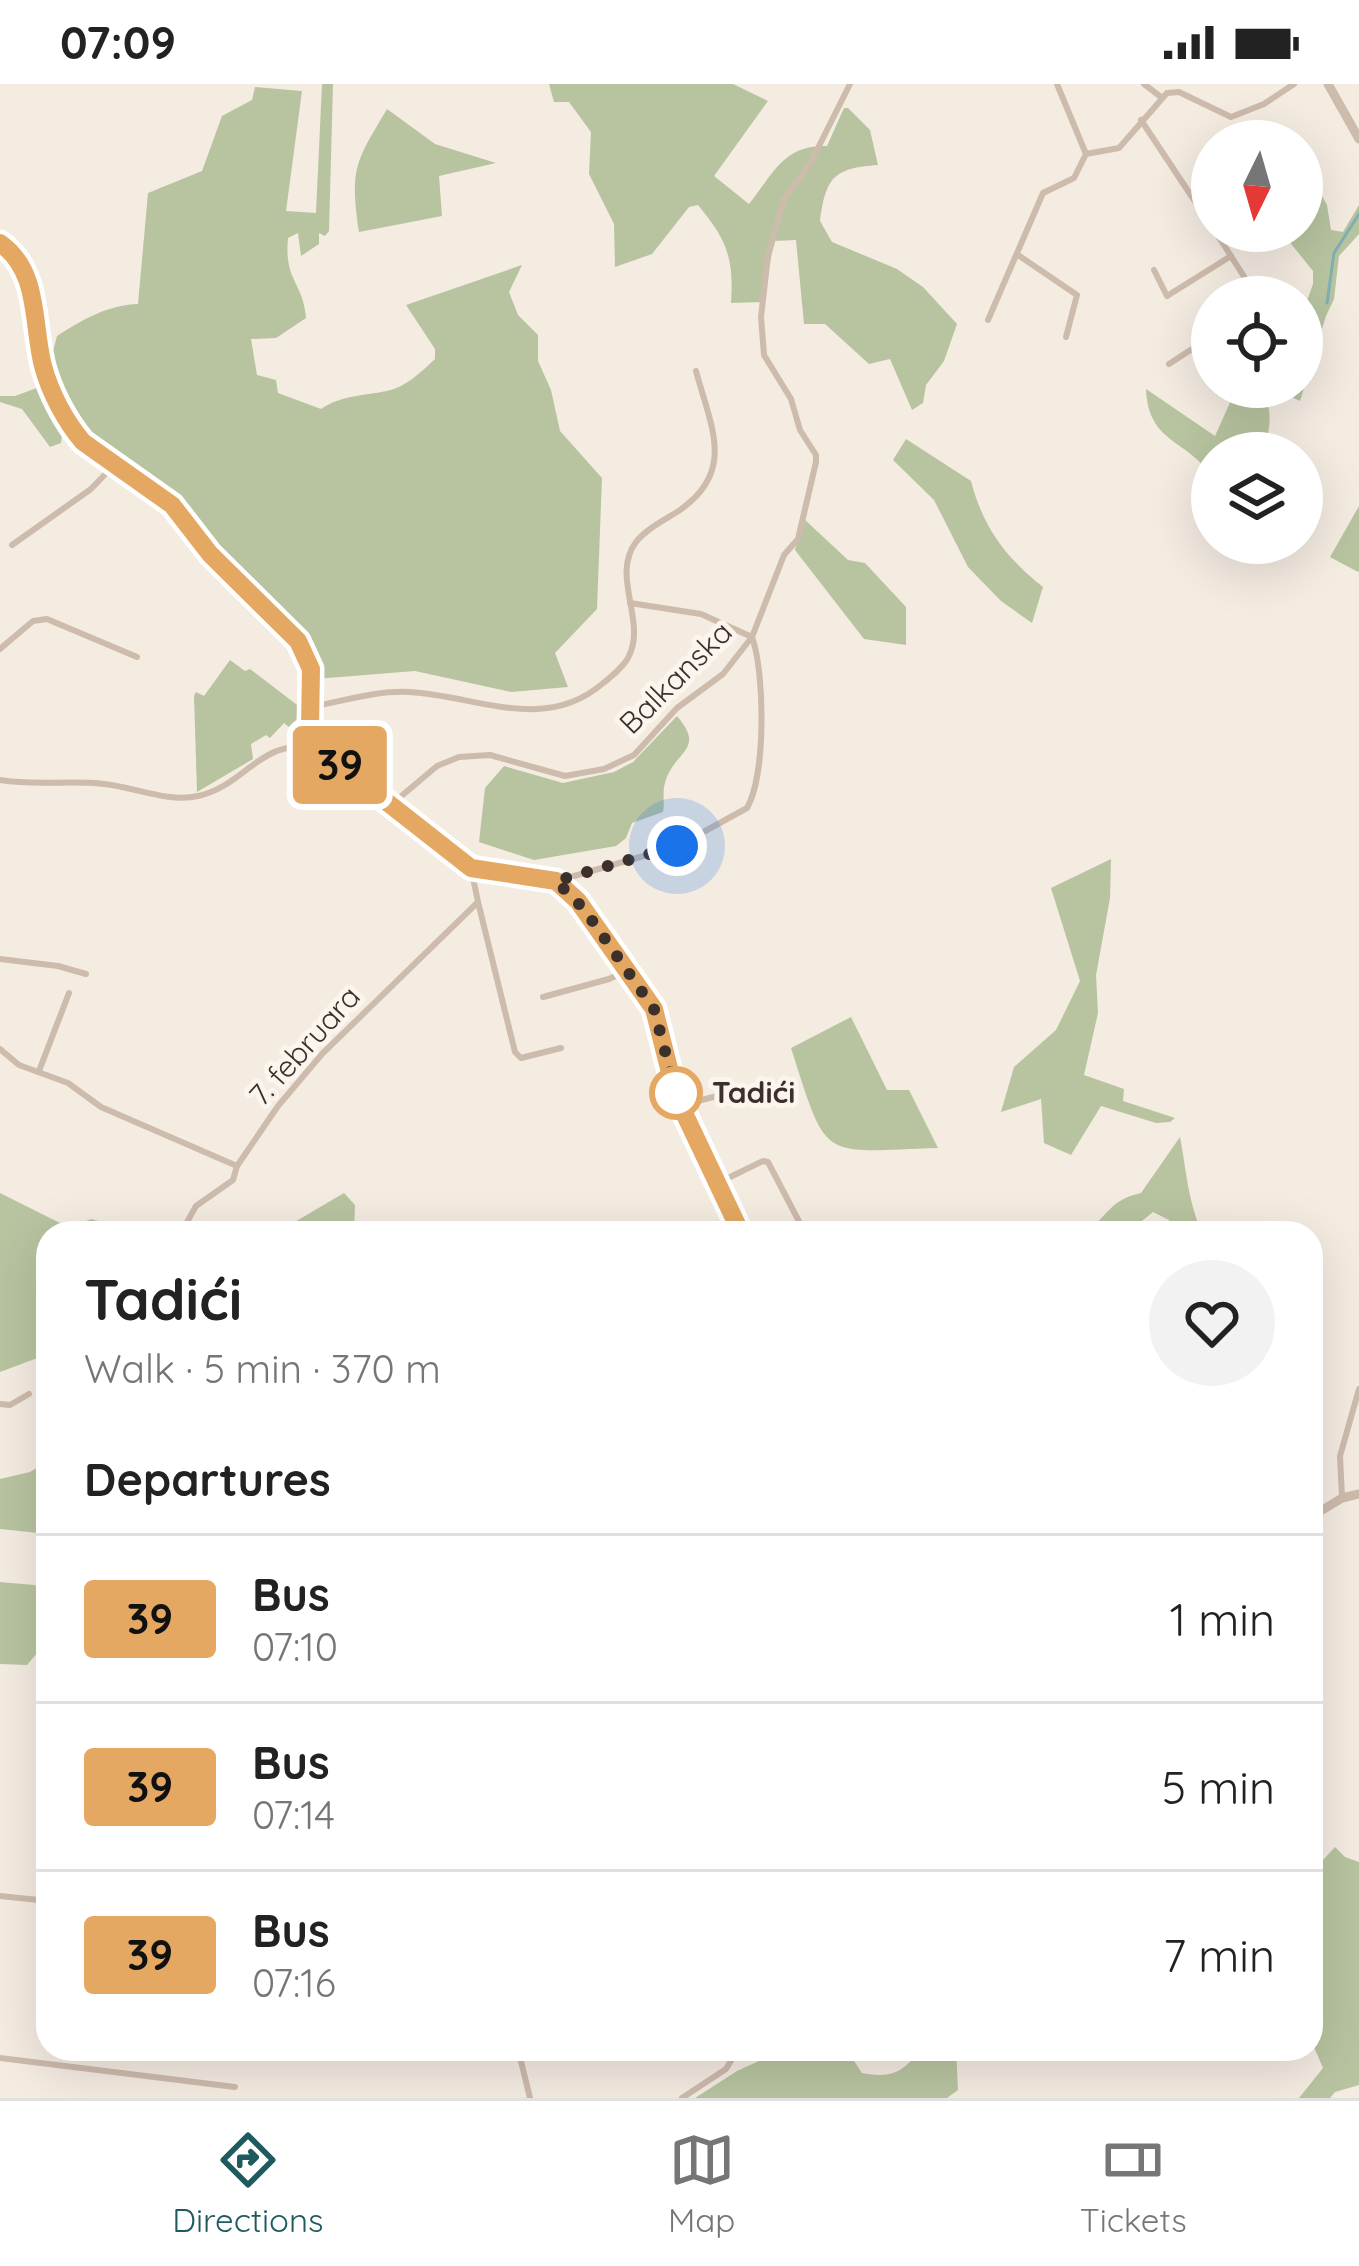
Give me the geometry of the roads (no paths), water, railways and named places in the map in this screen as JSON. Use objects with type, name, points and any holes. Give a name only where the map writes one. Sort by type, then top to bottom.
[{"type":"street","name":"Balkanska","points":[[392,804],[437,766],[459,757],[490,755],[559,776],[616,765],[634,755],[677,708],[723,674],[752,638],[784,555],[798,539],[816,462],[791,399],[760,345],[769,256],[788,190],[811,163],[850,84]]},
{"type":"street","points":[[988,320],[1045,190],[1074,178],[1086,154],[1057,84]]},
{"type":"street","points":[[1144,84],[1161,97]]},
{"type":"street","points":[[1086,154],[1115,150],[1161,97],[1179,92],[1231,117],[1264,104],[1294,84]]},
{"type":"street","points":[[1328,84],[1358,137]]},
{"type":"street","points":[[1141,120],[1191,195]]},
{"type":"street","points":[[0,243],[26,271],[44,369],[67,420],[83,442],[172,505],[210,554],[298,641],[311,669],[312,744]]},
{"type":"street","points":[[1228,252],[1244,276]]},
{"type":"street","points":[[1018,255],[1077,295],[1066,337]]},
{"type":"street","points":[[1154,270],[1167,296],[1231,256]]},
{"type":"street","points":[[1169,364],[1191,350]]},
{"type":"street","points":[[311,706],[398,691],[522,710],[562,707],[588,695],[626,660],[634,634],[627,565],[635,544],[698,496],[715,470],[712,429],[696,371]]},
{"type":"street","points":[[12,545],[92,489],[115,464]]},
{"type":"street","points":[[0,780],[104,784],[176,797],[199,796],[274,750],[312,744],[471,868],[556,881],[677,846],[747,808],[759,772],[759,658],[752,638],[701,614],[630,603]]},
{"type":"street","points":[[0,649],[33,622],[47,620],[137,657]]},
{"type":"street","points":[[471,868],[515,1052],[520,1058],[561,1048]]},
{"type":"street","points":[[556,881],[578,901],[654,1009],[682,1105],[735,1221]]},
{"type":"street","name":"7. februara","points":[[188,1221],[196,1206],[233,1180],[237,1166],[278,1106],[322,1054],[478,902]]},
{"type":"street","points":[[0,959],[86,974]]},
{"type":"street","points":[[544,997],[628,970]]},
{"type":"street","points":[[39,1072],[69,993]]},
{"type":"street","points":[[0,1049],[19,1065],[68,1083],[101,1107],[237,1166]]},
{"type":"street","points":[[682,1105],[776,1088]]},
{"type":"street","points":[[718,1183],[766,1162],[800,1221]]},
{"type":"street","points":[[1342,1498],[1340,1456],[1359,1389]]},
{"type":"street","points":[[0,1404],[10,1405],[29,1394]]},
{"type":"street","points":[[1323,1510],[1342,1498],[1359,1495]]},
{"type":"street","points":[[0,1896],[36,1900]]},
{"type":"street","points":[[0,2058],[235,2087]]},
{"type":"street","points":[[521,2061],[530,2098]]},
{"type":"street","points":[[682,2098],[731,2061]]},
{"type":"waterway","points":[[1327,303],[1334,253],[1359,214]]},
{"type":"place","name":"Tadići","points":[[676,1093]]}]
